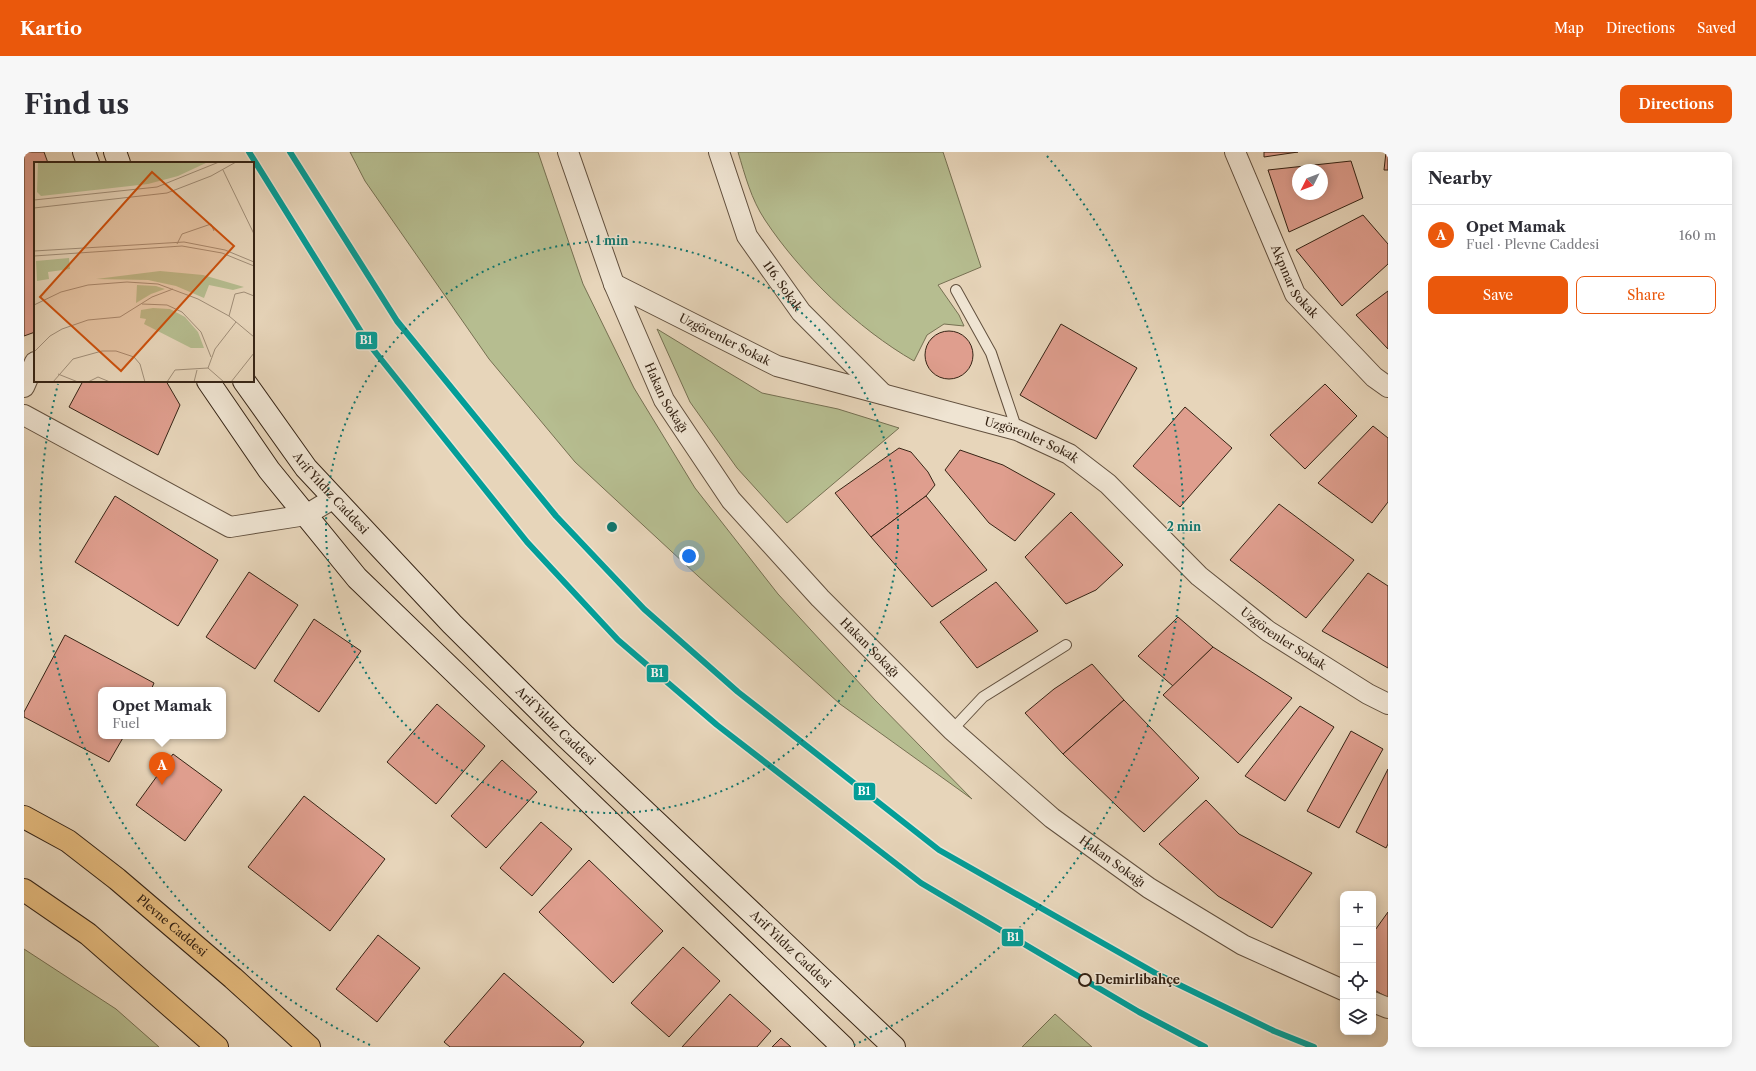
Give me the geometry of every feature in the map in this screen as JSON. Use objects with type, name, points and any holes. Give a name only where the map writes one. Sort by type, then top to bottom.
[{"type":"main road","points":[[84,152],[88,162]]},
{"type":"main road","points":[[115,152],[119,162]]},
{"type":"main road","points":[[209,382],[269,470],[357,578],[843,1047]]},
{"type":"main road","name":"Arif Yıldız Caddesi","points":[[245,382],[306,468],[452,624],[565,736],[894,1047]]},
{"type":"main road","name":"Plevne Caddesi","points":[[24,817],[68,841],[117,878],[309,1047]]},
{"type":"main road","points":[[24,890],[88,934],[217,1047]]},
{"type":"street","name":"Hakan Sokağı","points":[[568,152],[614,284],[664,400],[731,500],[820,598],[952,730],[1052,818],[1149,888],[1243,945],[1340,989]]},
{"type":"street","name":"116. Sokak","points":[[719,152],[747,236],[801,312],[884,396]]},
{"type":"street","name":"Akpınar Sokak","points":[[1235,152],[1295,294],[1374,377],[1388,387]]},
{"type":"street","name":"Uzgörenler Sokak","points":[[614,284],[777,366],[884,396],[1017,430],[1069,454],[1108,484],[1199,576],[1268,631],[1368,694],[1388,704]]},
{"type":"street","points":[[24,387],[34,364]]},
{"type":"street","points":[[24,415],[230,527],[306,515],[334,498]]},
{"type":"street","points":[[1376,1003],[1388,1008]]},
{"type":"lane","points":[[956,290],[991,353],[1017,430]]},
{"type":"lane","points":[[952,730],[984,697],[1066,645]]},
{"type":"green space","points":[[350,152],[538,152],[583,284],[634,388],[695,488],[778,594],[875,700],[972,799],[840,704],[698,576],[575,462],[489,359],[365,181]]},
{"type":"green space","points":[[738,152],[943,152],[981,267],[938,285],[959,315],[964,326],[944,324],[927,335],[914,361],[872,333],[851,316],[813,279],[779,240],[756,204]]},
{"type":"green space","points":[[657,329],[762,393],[838,409],[899,428],[787,523],[737,468],[690,402]]},
{"type":"green space","points":[[24,949],[116,1009],[159,1047],[24,1047]]},
{"type":"green space","points":[[1055,1014],[1092,1047],[1022,1047]]},
{"type":"building","points":[[24,152],[44,152],[48,162],[34,162],[34,332],[24,336]]},
{"type":"building","points":[[1264,152],[1298,152],[1264,157]]},
{"type":"building","points":[[1386,152],[1388,152],[1388,170],[1384,170]]},
{"type":"building","points":[[1351,161],[1363,198],[1289,232],[1268,170],[1292,167],[1292,200],[1328,200],[1328,164],[1323,164]]},
{"type":"building","points":[[1363,215],[1388,244],[1388,264],[1342,306],[1296,250]]},
{"type":"building","points":[[1388,291],[1388,349],[1356,315]]},
{"type":"building","points":[[1061,324],[1137,368],[1096,439],[1020,395]]},
{"type":"building","points":[[949,331],[958,333],[966,338],[971,346],[973,355],[971,364],[966,372],[958,377],[949,379],[940,377],[932,372],[927,364],[925,355],[927,346],[932,338],[940,333]]},
{"type":"building","points":[[82,382],[167,382],[180,405],[158,455],[69,407]]},
{"type":"building","points":[[1325,384],[1357,416],[1305,469],[1270,435]]},
{"type":"building","points":[[1185,407],[1232,448],[1180,507],[1133,466]]},
{"type":"building","points":[[1373,426],[1388,438],[1388,502],[1372,523],[1318,483]]},
{"type":"building","points":[[899,448],[911,452],[928,472],[935,485],[926,496],[871,537],[835,493]]},
{"type":"building","points":[[960,450],[1003,465],[1055,494],[1015,541],[989,523],[945,470]]},
{"type":"building","points":[[115,496],[218,560],[178,626],[75,562]]},
{"type":"building","points":[[926,496],[987,570],[932,607],[871,537]]},
{"type":"building","points":[[1279,504],[1354,560],[1306,618],[1230,560]]},
{"type":"building","points":[[1071,512],[1123,565],[1096,590],[1066,604],[1025,557]]},
{"type":"building","points":[[249,572],[298,605],[255,669],[206,637]]},
{"type":"building","points":[[1368,573],[1388,586],[1388,668],[1322,631]]},
{"type":"building","points":[[996,582],[1038,631],[977,668],[940,622]]},
{"type":"building","points":[[1178,617],[1213,647],[1173,686],[1138,656]]},
{"type":"building","points":[[314,619],[361,651],[319,712],[274,681]]},
{"type":"building","points":[[65,635],[154,683],[152,687],[98,687],[98,739],[122,739],[109,762],[24,717],[24,712]]},
{"type":"building","points":[[1213,647],[1292,698],[1238,763],[1163,695]]},
{"type":"building","points":[[1092,664],[1124,700],[1063,754],[1025,713],[1054,689]]},
{"type":"building","points":[[1124,700],[1199,778],[1144,832],[1063,754]]},
{"type":"building","points":[[437,704],[485,746],[436,804],[387,762]]},
{"type":"building","points":[[1300,706],[1334,727],[1285,801],[1245,776]]},
{"type":"building","points":[[1351,731],[1383,749],[1339,828],[1307,811]]},
{"type":"building","points":[[173,754],[222,790],[185,841],[136,805]]},
{"type":"building","points":[[502,760],[537,792],[486,848],[451,816]]},
{"type":"building","points":[[1388,769],[1388,844],[1386,848],[1356,832]]},
{"type":"building","points":[[304,796],[385,859],[330,931],[248,867]]},
{"type":"building","points":[[1206,800],[1239,834],[1312,873],[1272,928],[1218,896],[1159,844]]},
{"type":"building","points":[[541,822],[572,849],[532,896],[500,868]]},
{"type":"building","points":[[589,860],[663,931],[613,983],[539,912]]},
{"type":"building","points":[[1388,912],[1388,998],[1376,991],[1376,929]]},
{"type":"building","points":[[378,935],[420,968],[377,1022],[336,989]]},
{"type":"building","points":[[683,947],[720,981],[669,1037],[631,1003]]},
{"type":"building","points":[[504,973],[584,1042],[580,1047],[450,1047],[444,1042]]},
{"type":"building","points":[[730,994],[771,1031],[757,1047],[682,1047]]},
{"type":"building","points":[[781,1038],[791,1047],[772,1047]]},
{"type":"transit line","name":"B1","points":[[249,152],[368,343],[527,542],[618,640],[717,725],[921,883],[1139,1012],[1205,1047]]},
{"type":"transit line","name":"B1","points":[[290,152],[397,321],[556,516],[644,609],[738,692],[939,850],[1157,974],[1274,1031],[1314,1047]]},
{"type":"place","name":"Opet Mamak","points":[[162,785]]},
{"type":"place","name":"Demirlibahçe","points":[[1085,980]]}]
